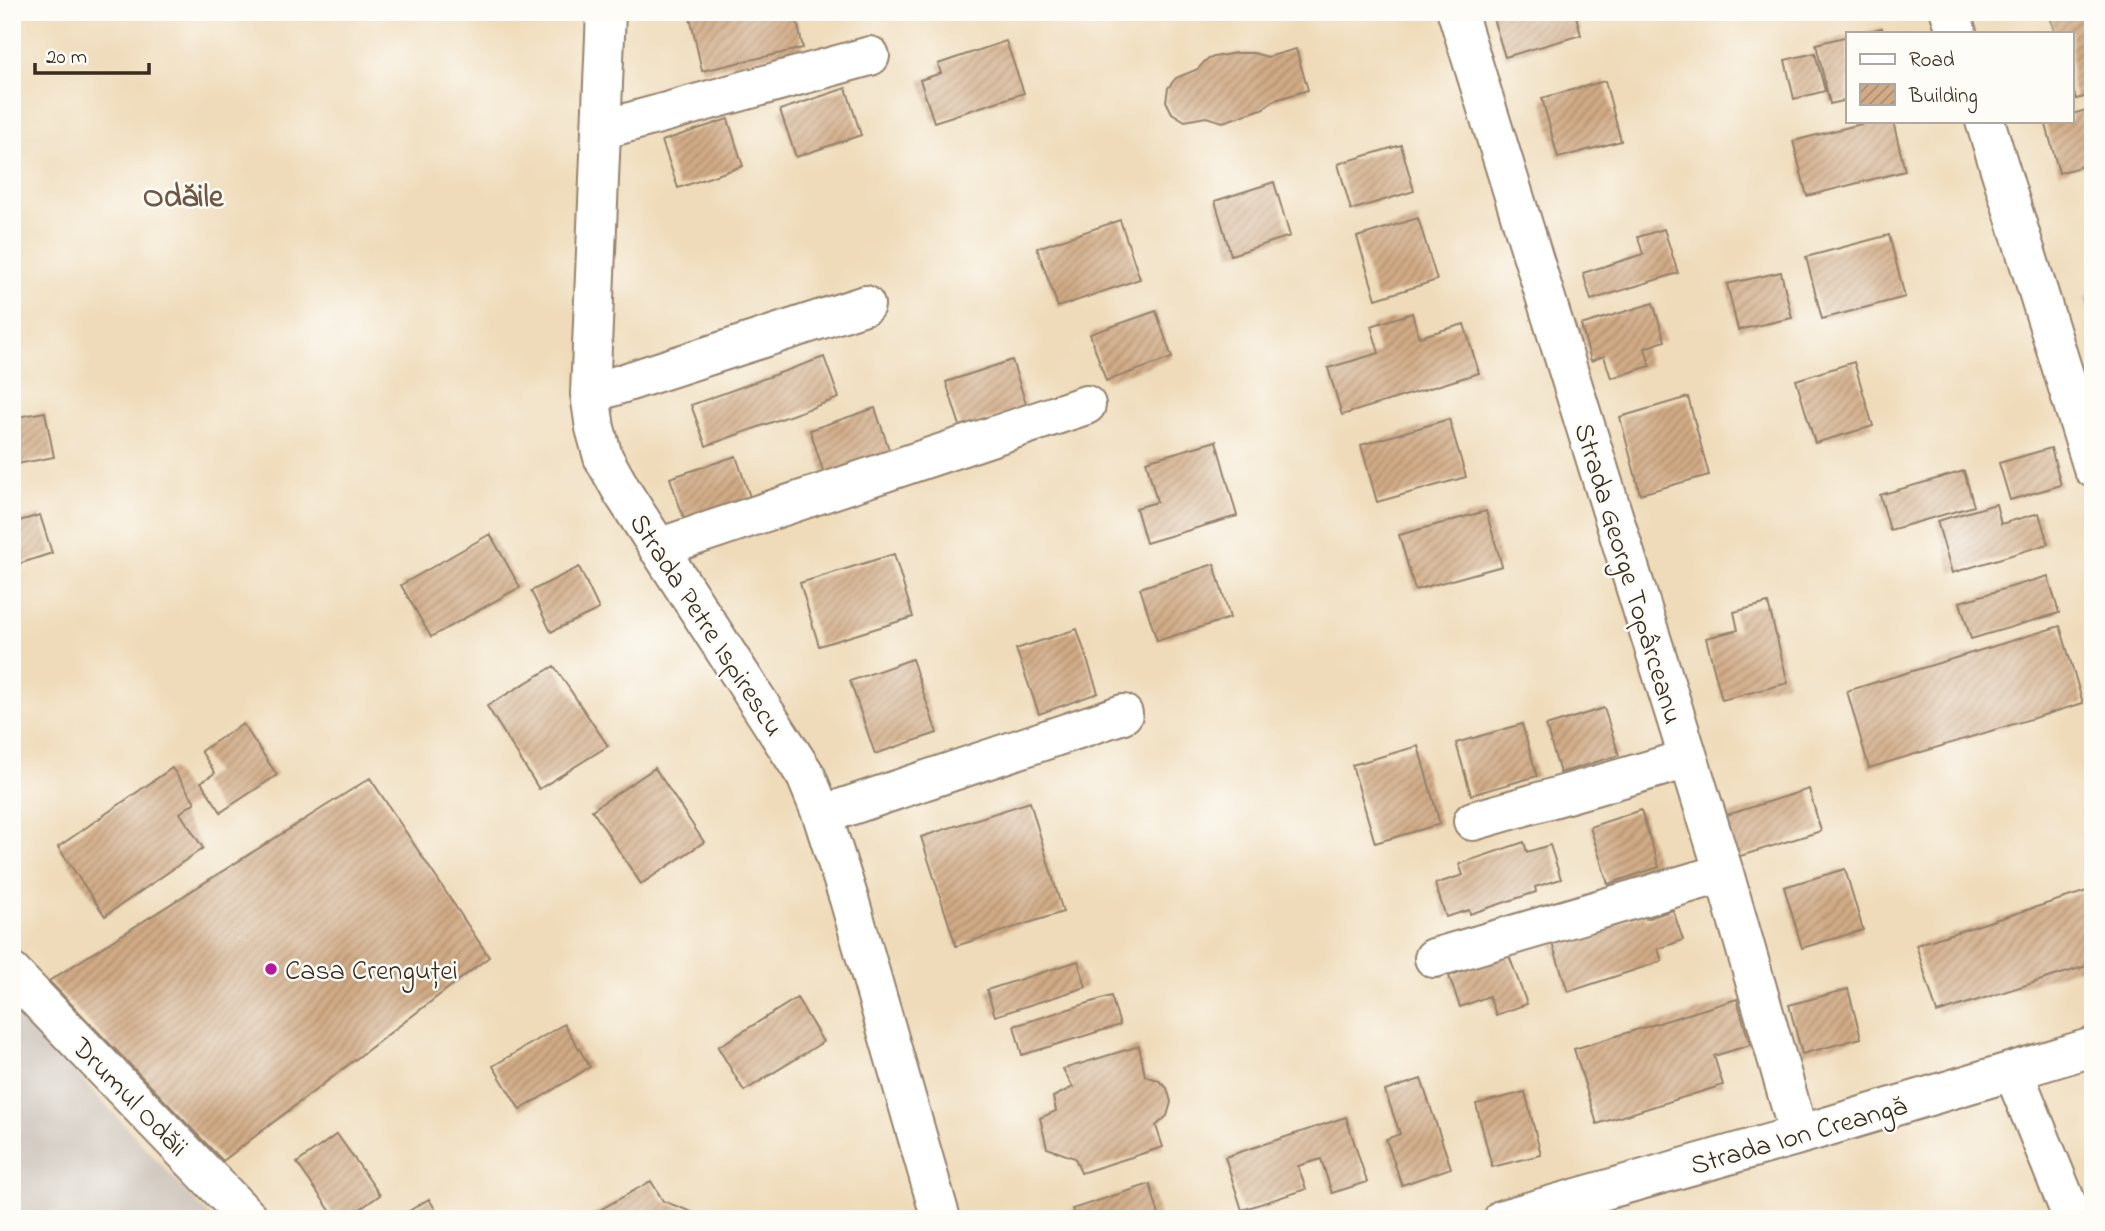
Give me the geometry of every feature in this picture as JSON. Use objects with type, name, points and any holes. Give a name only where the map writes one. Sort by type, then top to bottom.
[{"type":"street","name":"Strada Petre Ispirescu","points":[[606,12],[590,394],[603,457],[658,548],[806,776],[822,815],[849,899],[941,1219]]},
{"type":"street","name":"Strada George Topârceanu","points":[[1457,12],[1724,873],[1799,1135]]},
{"type":"street","points":[[1950,12],[1957,32]]},
{"type":"street","points":[[601,130],[870,56]]},
{"type":"street","points":[[1985,122],[2093,468]]},
{"type":"street","points":[[590,394],[865,305]]},
{"type":"street","points":[[658,548],[1086,405]]},
{"type":"street","points":[[822,815],[1123,714]]},
{"type":"street","points":[[1473,821],[1688,759]]},
{"type":"street","points":[[1434,958],[1724,873]]},
{"type":"street","name":"Drumul Odăii","points":[[12,972],[249,1219]]},
{"type":"street","name":"Strada Ion Creangă","points":[[1503,1219],[1799,1135],[2093,1047]]},
{"type":"street","points":[[2013,1071],[2074,1219]]},
{"type":"shaded area","points":[[12,1005],[212,1219],[12,1219]]},
{"type":"building","points":[[689,12],[795,12],[803,48],[702,71]]},
{"type":"building","points":[[1491,12],[1575,12],[1581,35],[1505,57]]},
{"type":"building","points":[[2048,12],[2093,12],[2093,95],[2076,99],[2074,32],[2055,32]]},
{"type":"building","points":[[1882,28],[1883,32],[1865,32]]},
{"type":"building","points":[[1846,36],[1846,100],[1830,104],[1816,44]]},
{"type":"building","points":[[1006,41],[1024,93],[934,122],[920,80],[941,73],[938,64]]},
{"type":"building","points":[[1296,49],[1308,90],[1275,100],[1262,109],[1223,122],[1206,117],[1185,121],[1172,113],[1166,101],[1168,88],[1176,78],[1198,69],[1206,60],[1236,53],[1253,53],[1268,57]]},
{"type":"building","points":[[1815,53],[1825,91],[1794,99],[1785,60]]},
{"type":"building","points":[[1605,81],[1621,141],[1558,158],[1542,98]]},
{"type":"building","points":[[846,88],[861,135],[796,157],[780,110]]},
{"type":"building","points":[[2093,108],[2093,163],[2059,173],[2045,122],[2074,122],[2074,113]]},
{"type":"building","points":[[728,119],[743,166],[678,188],[662,141]]},
{"type":"building","points":[[1869,122],[1893,122],[1905,171],[1807,196],[1793,141]]},
{"type":"building","points":[[1401,145],[1414,191],[1351,210],[1338,164]]},
{"type":"building","points":[[1274,182],[1290,236],[1231,255],[1215,201]]},
{"type":"building","points":[[1418,218],[1437,280],[1376,299],[1357,237]]},
{"type":"building","points":[[1120,220],[1140,279],[1058,307],[1037,248]]},
{"type":"building","points":[[1664,229],[1678,273],[1591,300],[1583,273],[1643,254],[1638,237]]},
{"type":"building","points":[[1889,235],[1905,297],[1822,319],[1806,257]]},
{"type":"building","points":[[1781,272],[1792,318],[1738,330],[1727,284]]},
{"type":"building","points":[[2093,296],[2093,320],[2092,321],[2085,298]]},
{"type":"building","points":[[1653,303],[1665,341],[1645,348],[1650,366],[1611,378],[1604,356],[1591,361],[1581,325]]},
{"type":"building","points":[[1156,311],[1172,358],[1106,381],[1090,334]]},
{"type":"building","points":[[1412,313],[1419,337],[1464,324],[1479,373],[1342,415],[1328,368],[1379,353],[1371,326]]},
{"type":"building","points":[[824,357],[839,398],[706,446],[691,405]]},
{"type":"building","points":[[1012,360],[1027,407],[961,429],[946,382]]},
{"type":"building","points":[[1854,362],[1873,426],[1815,443],[1796,380]]},
{"type":"building","points":[[1688,397],[1709,475],[1640,494],[1620,417]]},
{"type":"building","points":[[875,408],[891,455],[825,477],[810,430]]},
{"type":"building","points":[[45,412],[54,457],[12,465],[12,418]]},
{"type":"building","points":[[1449,419],[1466,477],[1377,502],[1361,445]]},
{"type":"building","points":[[1216,441],[1237,516],[1146,543],[1136,508],[1157,502],[1146,461]]},
{"type":"building","points":[[2051,448],[2061,485],[2010,500],[1999,463]]},
{"type":"building","points":[[736,456],[752,503],[686,525],[670,478]]},
{"type":"building","points":[[1964,471],[1974,506],[1890,530],[1880,495]]},
{"type":"building","points":[[1996,504],[2001,524],[2039,513],[2048,544],[1952,573],[1937,521]]},
{"type":"building","points":[[1486,511],[1502,566],[1415,590],[1399,535]]},
{"type":"building","points":[[40,515],[52,553],[12,566],[12,523]]},
{"type":"building","points":[[490,534],[520,587],[431,637],[401,585]]},
{"type":"building","points":[[894,554],[913,617],[819,646],[800,583]]},
{"type":"building","points":[[1214,564],[1230,618],[1157,641],[1140,588]]},
{"type":"building","points":[[579,567],[599,609],[551,632],[531,591]]},
{"type":"building","points":[[2048,576],[2059,613],[1971,639],[1960,602]]},
{"type":"building","points":[[1768,603],[1788,683],[1722,700],[1706,638],[1738,630],[1734,612]]},
{"type":"building","points":[[2060,626],[2083,703],[1869,768],[1847,691]]},
{"type":"building","points":[[1077,629],[1098,693],[1039,714],[1016,649]]},
{"type":"building","points":[[912,659],[937,733],[875,754],[850,681]]},
{"type":"building","points":[[554,666],[608,746],[539,789],[487,706]]},
{"type":"building","points":[[1604,708],[1619,755],[1560,773],[1546,726]]},
{"type":"building","points":[[243,724],[277,775],[221,812],[201,782],[215,773],[201,751]]},
{"type":"building","points":[[1522,724],[1537,776],[1471,795],[1456,743]]},
{"type":"building","points":[[1418,746],[1440,824],[1375,843],[1352,765]]},
{"type":"building","points":[[172,768],[195,802],[180,813],[203,848],[105,916],[58,847]]},
{"type":"building","points":[[655,768],[704,842],[641,884],[592,810]]},
{"type":"building","name":"Casa Crenguței","points":[[370,778],[489,957],[223,1161],[49,981]]},
{"type":"building","points":[[1809,789],[1821,831],[1737,857],[1724,816]]},
{"type":"building","points":[[1030,802],[1063,912],[956,946],[921,837]]},
{"type":"building","points":[[1641,810],[1659,867],[1608,884],[1590,827]]},
{"type":"building","points":[[1524,842],[1527,852],[1550,845],[1561,879],[1535,887],[1536,892],[1470,914],[1469,910],[1446,917],[1435,884],[1463,875],[1459,864]]},
{"type":"building","points":[[1845,869],[1863,930],[1802,948],[1784,887]]},
{"type":"building","points":[[2093,889],[2093,964],[1937,1013],[1916,945]]},
{"type":"building","points":[[1673,910],[1683,940],[1658,949],[1662,961],[1568,992],[1552,943],[1644,914],[1646,919]]},
{"type":"building","points":[[1508,953],[1527,1004],[1496,1015],[1489,996],[1460,1007],[1449,976]]},
{"type":"building","points":[[1078,961],[1086,987],[995,1016],[987,990]]},
{"type":"building","points":[[1848,989],[1861,1038],[1802,1054],[1789,1005]]},
{"type":"building","points":[[1111,996],[1120,1025],[1022,1055],[1014,1026]]},
{"type":"building","points":[[797,998],[823,1042],[744,1091],[718,1047]]},
{"type":"building","points":[[1737,999],[1750,1045],[1714,1056],[1723,1085],[1597,1124],[1574,1049]]},
{"type":"building","points":[[564,1024],[590,1067],[520,1110],[493,1066]]},
{"type":"building","points":[[1139,1046],[1145,1076],[1158,1080],[1167,1088],[1171,1102],[1167,1116],[1156,1126],[1163,1147],[1081,1173],[1075,1158],[1047,1148],[1040,1118],[1056,1111],[1053,1097],[1073,1087],[1063,1069]]},
{"type":"building","points":[[1421,1079],[1451,1168],[1402,1185],[1386,1139],[1400,1134],[1385,1091]]},
{"type":"building","points":[[1525,1092],[1541,1155],[1492,1167],[1476,1104]]},
{"type":"building","points":[[1346,1117],[1367,1182],[1332,1193],[1321,1159],[1298,1166],[1306,1189],[1242,1210],[1225,1157]]},
{"type":"building","points":[[337,1134],[380,1195],[346,1219],[336,1219],[297,1163]]},
{"type":"building","points":[[651,1181],[663,1201],[697,1214],[698,1219],[595,1219],[591,1215]]},
{"type":"building","points":[[1150,1184],[1160,1219],[1076,1219],[1072,1209]]},
{"type":"building","points":[[429,1199],[441,1219],[396,1219]]},
{"type":"place","name":"Casa Crenguței","points":[[271,969]]},
{"type":"district","name":"Odăile","points":[[183,195]]}]
